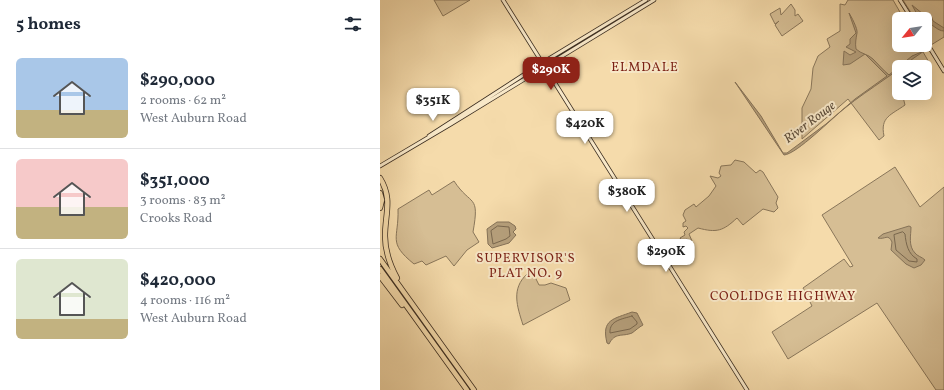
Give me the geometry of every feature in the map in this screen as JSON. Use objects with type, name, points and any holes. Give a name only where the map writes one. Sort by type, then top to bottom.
[{"type":"highway","points":[[380,178],[388,195],[385,235],[386,253],[393,270],[409,299]]},
{"type":"highway","points":[[380,193],[382,200],[380,208]]},
{"type":"highway","points":[[380,258],[474,390]]},
{"type":"highway","points":[[380,269],[467,390]]},
{"type":"highway","points":[[380,276],[439,352]]},
{"type":"main road","points":[[503,0],[747,390]]},
{"type":"main road","points":[[380,166],[467,115],[508,89],[550,58],[646,0]]},
{"type":"main road","points":[[543,64],[551,62],[654,0]]},
{"type":"main road","points":[[900,0],[908,12]]},
{"type":"main road","points":[[637,6],[637,10]]},
{"type":"main road","points":[[587,36],[588,40]]},
{"type":"main road","points":[[575,43],[575,48]]},
{"type":"main road","points":[[932,51],[944,71]]},
{"type":"main road","points":[[550,58],[551,62]]},
{"type":"main road","points":[[429,136],[509,84],[536,69]]},
{"type":"main road","points":[[508,89],[509,84]]},
{"type":"main road","points":[[467,115],[468,110]]},
{"type":"main road","points":[[448,126],[450,121]]},
{"type":"shaded area","points":[[434,0],[470,0],[443,16]]},
{"type":"shaded area","points":[[848,0],[893,0],[900,12],[892,12],[892,52],[923,52],[928,60],[892,60],[892,100],[904,100],[905,105],[885,120],[883,130],[884,136],[879,140],[848,99],[802,139],[802,108],[811,89],[813,68],[818,56],[830,47],[827,39],[840,31],[840,4],[845,5]]},
{"type":"shaded area","points":[[903,0],[944,0],[944,37],[932,44],[932,12],[911,12]]},
{"type":"shaded area","points":[[791,4],[795,10],[795,16],[798,14],[803,21],[782,36],[775,25],[779,21],[775,24],[770,14],[780,8],[781,15]]},
{"type":"shaded area","points":[[735,160],[744,162],[756,173],[760,170],[763,172],[778,197],[776,203],[778,208],[774,212],[763,209],[743,225],[737,218],[728,226],[719,230],[698,228],[689,234],[692,241],[689,243],[687,239],[682,241],[680,238],[685,235],[684,232],[688,228],[686,226],[683,227],[683,223],[686,221],[683,215],[685,210],[694,204],[696,207],[709,196],[716,186],[710,176],[718,178],[721,176],[719,173],[721,166],[731,165]]},
{"type":"shaded area","points":[[895,167],[920,207],[944,187],[944,390],[936,390],[877,303],[788,359],[772,332],[812,306],[803,288],[844,259],[850,267],[853,266],[822,215]]},
{"type":"shaded area","points":[[454,181],[475,206],[473,232],[479,242],[467,250],[454,266],[446,256],[426,265],[422,261],[414,264],[406,257],[397,245],[396,234],[398,209],[429,190],[432,195]]},
{"type":"shaded area","points":[[527,274],[535,277],[539,285],[551,283],[566,288],[570,300],[523,325],[517,304],[517,292],[522,280]]},
{"type":"water","points":[[912,5],[921,12],[916,12]]},
{"type":"water","points":[[849,13],[857,31],[856,49],[865,54],[850,64],[843,65],[844,51],[850,55],[856,52],[846,47],[850,44],[850,39],[856,33]]},
{"type":"water","points":[[932,18],[933,21],[944,28],[944,31],[939,30],[932,25]]},
{"type":"water","points":[[923,52],[911,60],[907,60],[912,56]]},
{"type":"water","points":[[865,54],[873,59],[889,75],[892,73],[892,74],[850,104],[797,149],[784,155],[735,82],[761,116],[783,153],[787,153],[826,124],[855,99],[887,76]]},
{"type":"water","points":[[497,222],[509,222],[515,226],[516,229],[513,232],[516,235],[509,243],[492,248],[488,244],[487,229]]},
{"type":"water","points":[[909,226],[911,227],[911,247],[917,255],[925,260],[921,265],[914,268],[906,264],[891,250],[891,239],[888,237],[878,238],[883,234]]},
{"type":"water","points":[[632,312],[637,313],[643,325],[632,333],[616,336],[609,344],[607,343],[606,329],[610,321]]},
{"type":"district","name":"ELMDALE","points":[[645,68]]},
{"type":"district","name":"SUPERVISOR'S PLAT NO. 9","points":[[526,266]]},
{"type":"district","name":"COOLIDGE HIGHWAY","points":[[783,297]]},
{"type":"water label","name":"River Rouge","points":[[810,123]]}]
